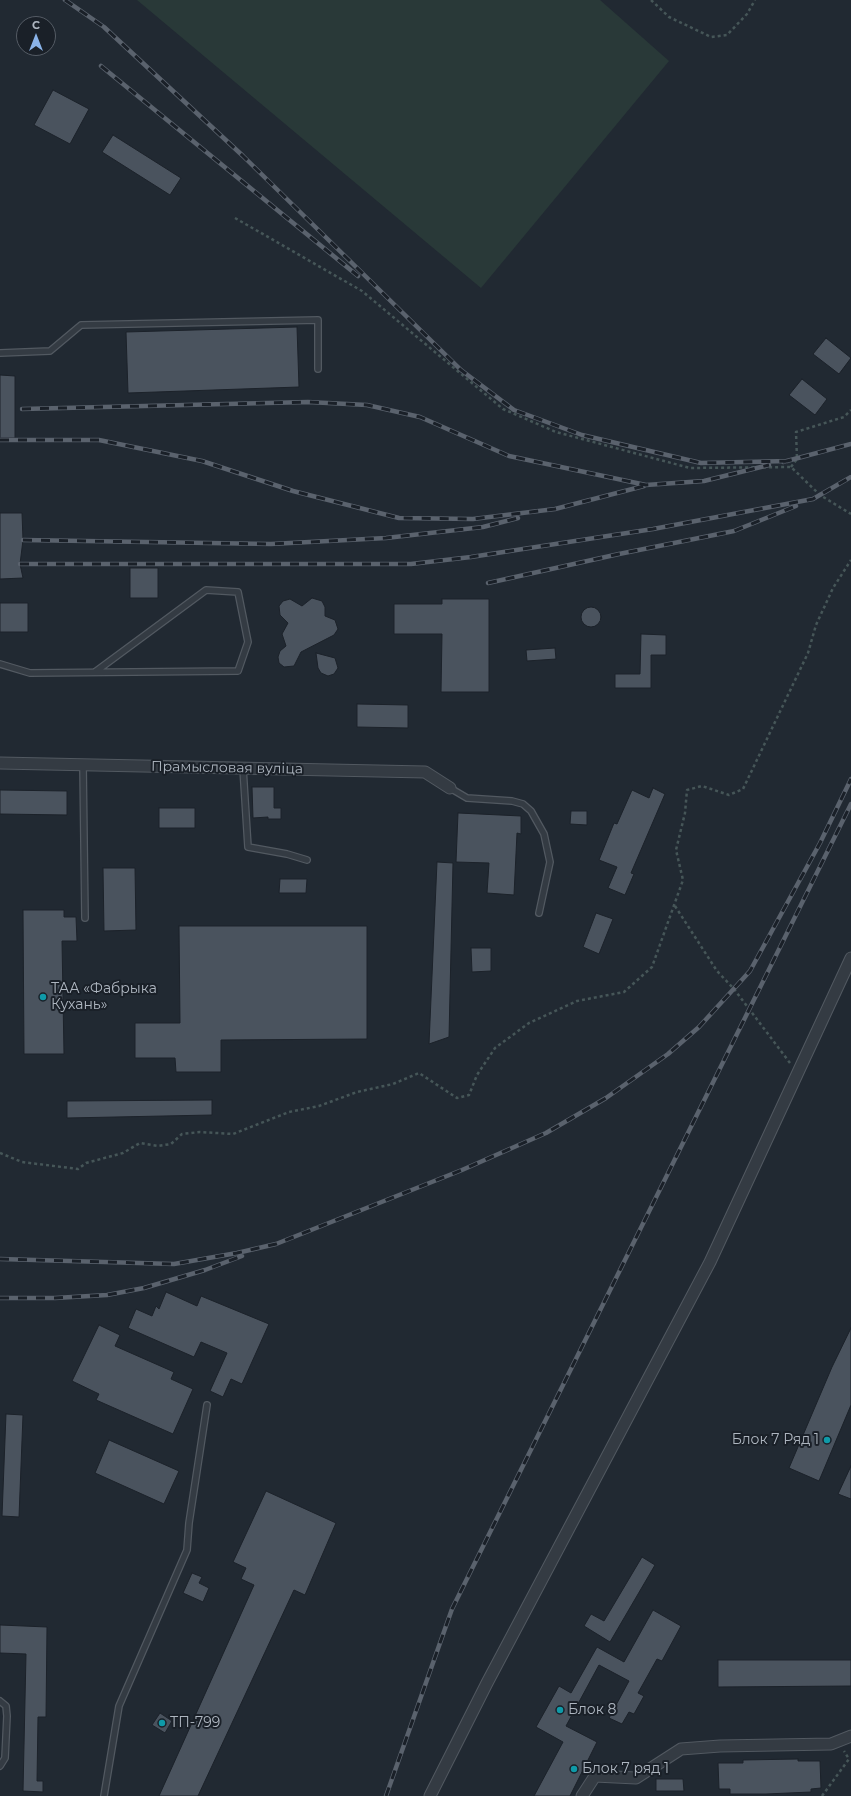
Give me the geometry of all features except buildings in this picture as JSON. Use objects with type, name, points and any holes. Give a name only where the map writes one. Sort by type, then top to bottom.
[{"type":"street","name":"Прамысловая вуліца","points":[[0,763],[425,772],[450,788]]},
{"type":"street","points":[[430,1796],[491,1676],[710,1262],[851,958]]},
{"type":"street","points":[[582,1796],[595,1776],[636,1778],[681,1749],[720,1746],[831,1744],[851,1736]]},
{"type":"lane","points":[[0,353],[50,351],[82,325],[318,320],[318,369]]},
{"type":"lane","points":[[0,664],[30,673],[238,671],[248,642],[238,592],[206,590],[94,672]]},
{"type":"lane","points":[[83,764],[85,918]]},
{"type":"lane","points":[[243,768],[248,847],[287,854],[306,860]]},
{"type":"lane","points":[[450,788],[467,798],[512,801],[523,804],[530,811],[544,834],[550,862],[539,913]]},
{"type":"lane","points":[[104,1796],[119,1706],[187,1550],[189,1523],[207,1405]]},
{"type":"lane","points":[[0,1701],[6,1706],[7,1716],[5,1758],[0,1766]]},
{"type":"path","points":[[651,0],[669,17],[711,37],[727,35],[747,14],[755,0]]},
{"type":"path","points":[[236,218],[362,291],[502,409],[556,432],[690,468],[791,467],[820,495],[851,514]]},
{"type":"path","points":[[791,467],[797,459],[796,432],[844,417],[851,410]]},
{"type":"path","points":[[0,1152],[22,1162],[78,1169],[86,1163],[123,1153],[140,1144],[158,1146],[171,1144],[182,1134],[200,1132],[233,1134],[289,1112],[319,1106],[357,1092],[393,1084],[419,1073],[457,1098],[469,1095],[477,1075],[495,1048],[530,1024],[577,1001],[624,992],[652,967],[683,880],[676,850],[685,813],[687,790],[702,786],[729,796],[743,789],[808,653],[816,625],[833,588],[851,560]]},
{"type":"path","points":[[675,905],[717,971],[734,989],[797,1073]]},
{"type":"path","points":[[822,1796],[849,1759],[839,1742]]},
{"type":"shaded area","points":[[137,0],[600,0],[669,61],[481,288]]},
{"type":"railway","points":[[65,0],[104,27],[243,156],[461,370],[514,410],[582,435],[701,463],[788,461]]},
{"type":"railway","points":[[101,66],[358,276]]},
{"type":"railway","points":[[22,409],[308,402],[367,405],[420,417],[509,456],[646,485],[704,481],[769,465]]},
{"type":"railway","points":[[0,440],[99,440],[202,461],[293,491],[399,518],[473,519],[555,509],[644,486]]},
{"type":"railway","points":[[783,462],[851,444]]},
{"type":"railway","points":[[20,564],[411,564],[471,557],[653,529],[813,499],[851,477]]},
{"type":"railway","points":[[488,583],[619,554],[734,531],[796,506]]},
{"type":"railway","points":[[23,540],[271,544],[386,538],[483,527],[518,518]]},
{"type":"railway","points":[[0,1259],[174,1264],[237,1253],[276,1244],[462,1170],[546,1133],[606,1098],[668,1054],[699,1027],[750,971],[820,843],[851,779]]},
{"type":"railway","points":[[386,1796],[452,1609],[851,804]]},
{"type":"railway","points":[[0,1298],[55,1298],[107,1295],[144,1288],[205,1270],[242,1256]]},
{"type":"place","name":"ТАА «Фабрыка Кухань»","points":[[43,997]]},
{"type":"place","name":"Блок 7 Ряд 1","points":[[827,1440]]},
{"type":"place","name":"Блок 8","points":[[560,1710]]},
{"type":"place","name":"ТП-799","points":[[162,1723]]},
{"type":"place","name":"Блок 7 ряд 1","points":[[574,1769]]}]
